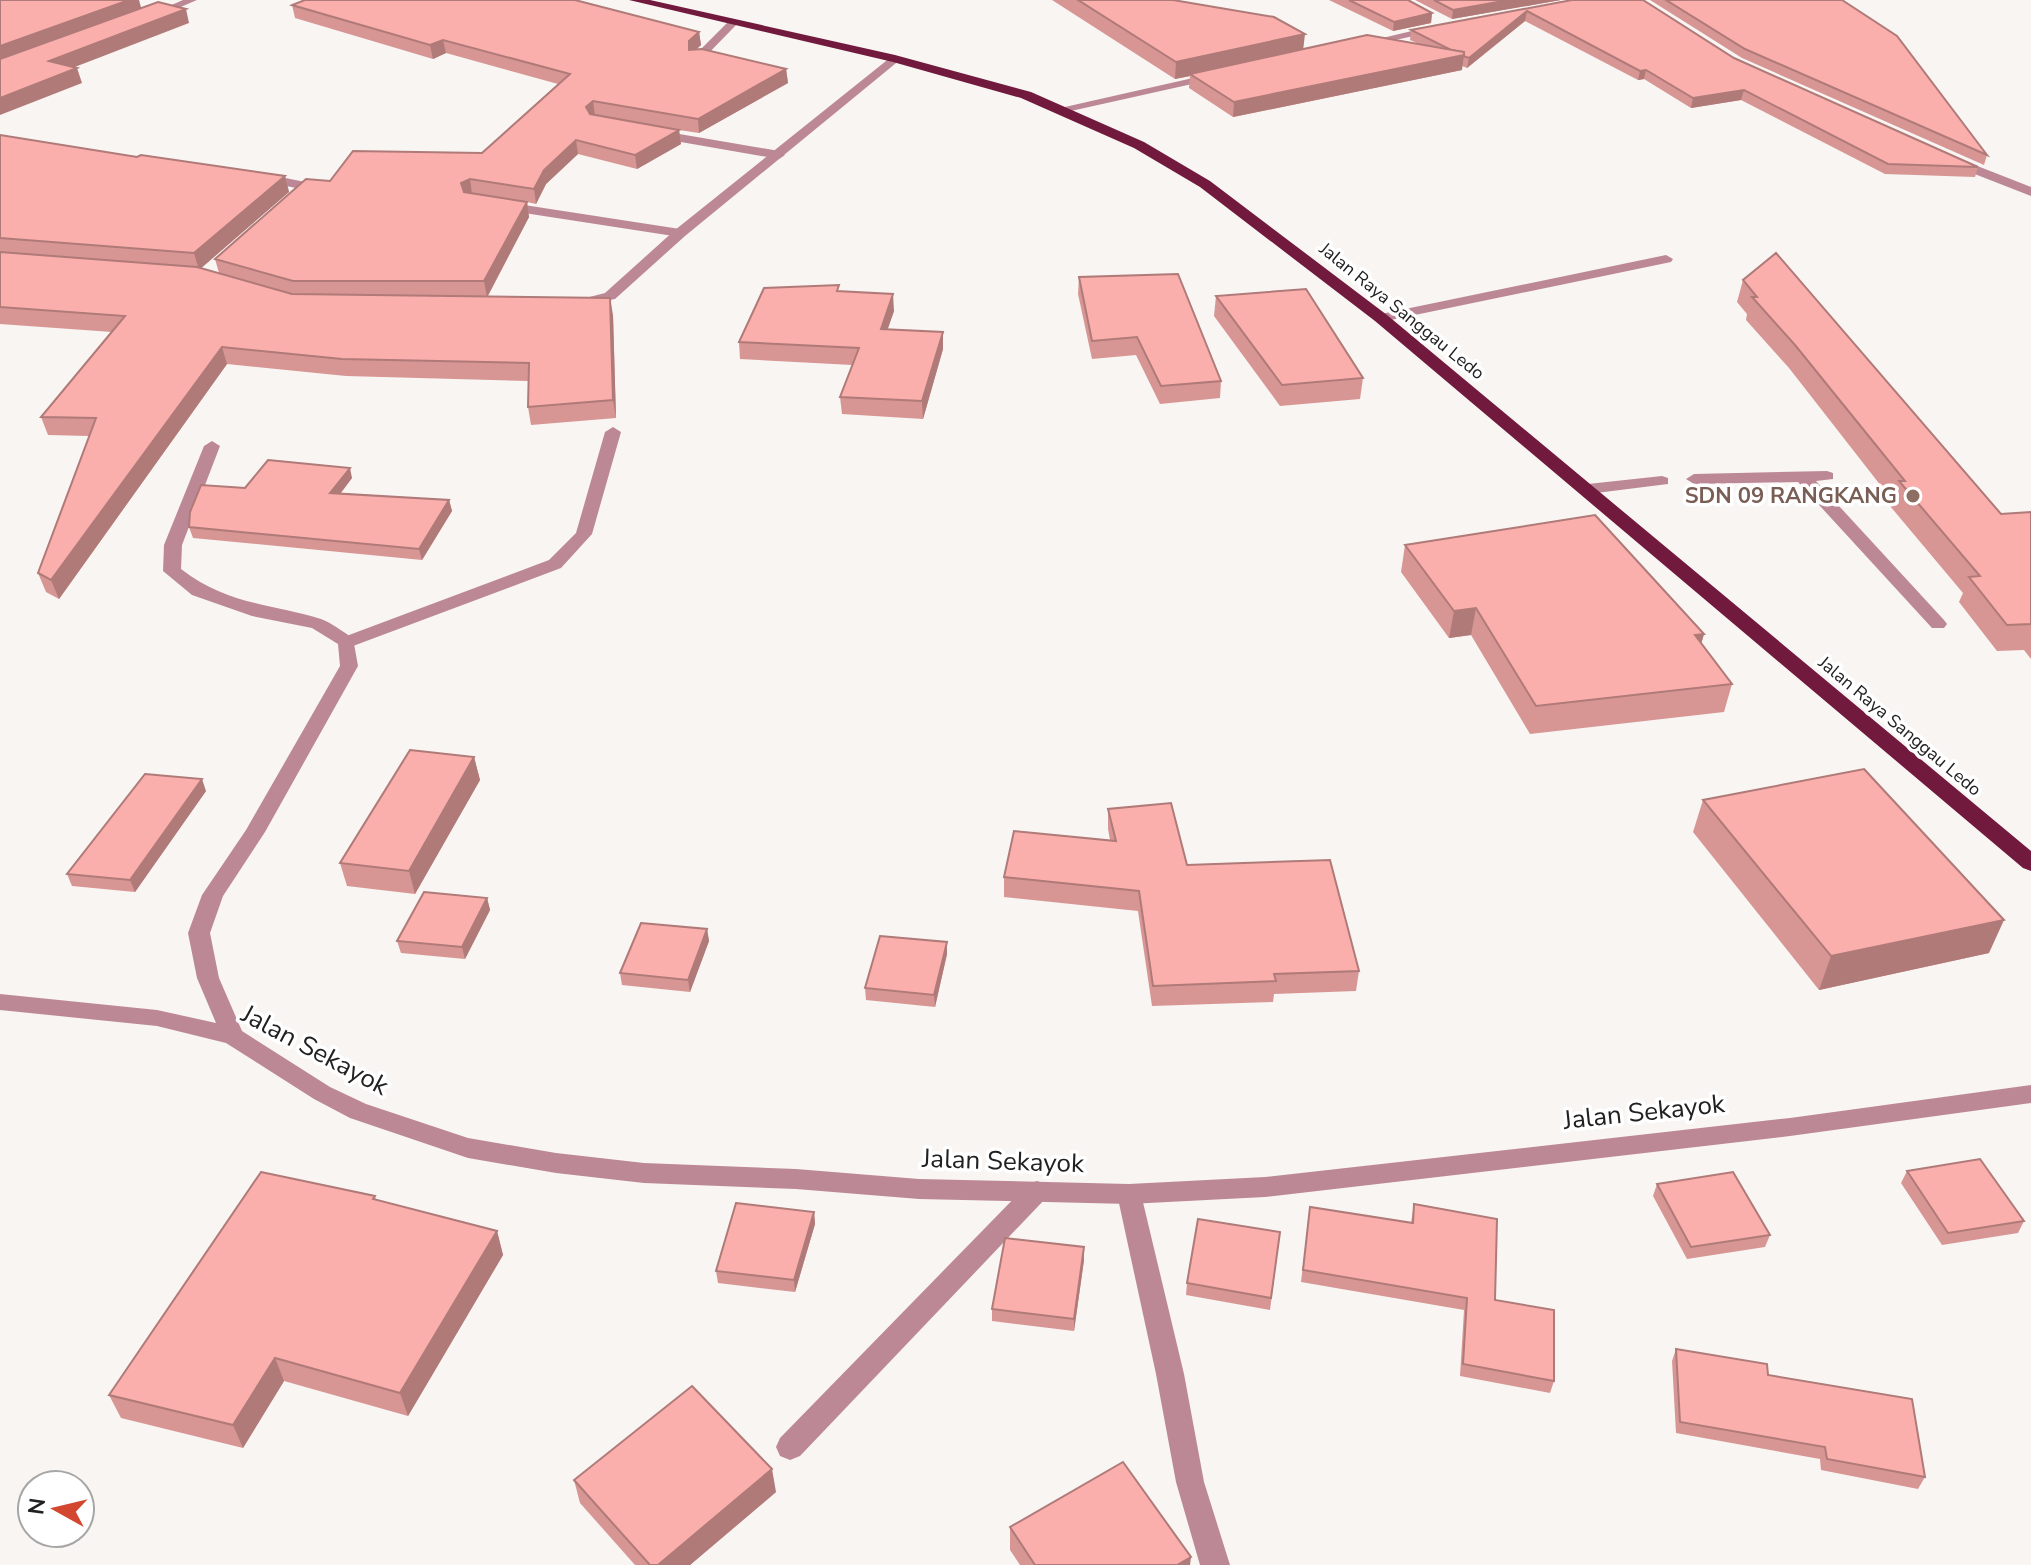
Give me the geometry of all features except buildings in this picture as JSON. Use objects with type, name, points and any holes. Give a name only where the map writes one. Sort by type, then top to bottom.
[{"type":"highway","name":"Jalan Raya Sanggau Ledo","points":[[635,0],[895,59],[996,86],[1062,109],[1139,145],[1205,184],[1381,318],[2031,863]]},
{"type":"street","points":[[142,19],[192,0]]},
{"type":"street","points":[[140,3],[168,9]]},
{"type":"street","points":[[1348,47],[1449,25],[1437,19]]},
{"type":"street","points":[[697,59],[734,22]]},
{"type":"street","points":[[568,304],[584,304],[610,296],[680,233],[895,59]]},
{"type":"street","points":[[1062,109],[1229,73]]},
{"type":"street","points":[[637,130],[779,155]]},
{"type":"street","points":[[1936,154],[2031,192]]},
{"type":"street","points":[[248,175],[305,186],[276,215]]},
{"type":"street","points":[[487,203],[680,233]]},
{"type":"street","points":[[1381,318],[1666,259]]},
{"type":"street","points":[[347,642],[555,564],[584,534],[613,432]]},
{"type":"street","points":[[212,446],[173,545],[172,571],[198,591],[258,612],[318,624],[347,642]]},
{"type":"street","points":[[1694,479],[1827,476]]},
{"type":"street","points":[[1803,477],[1938,624]]},
{"type":"street","points":[[1588,489],[1662,481]]},
{"type":"street","points":[[233,1036],[208,978],[199,933],[213,895],[255,832],[349,666],[347,642]]},
{"type":"street","name":"Jalan Sekayok","points":[[0,1002],[157,1018],[233,1036],[322,1093],[358,1111],[468,1148],[556,1163],[644,1173],[796,1179],[919,1189],[1129,1194],[1265,1187],[1790,1127],[2031,1094]]},
{"type":"street","points":[[790,1447],[1037,1191]]},
{"type":"street","points":[[1129,1194],[1170,1374],[1190,1482],[1215,1565]]},
{"type":"place","name":"SDN 09 RANGKANG","points":[[1913,496]]}]
